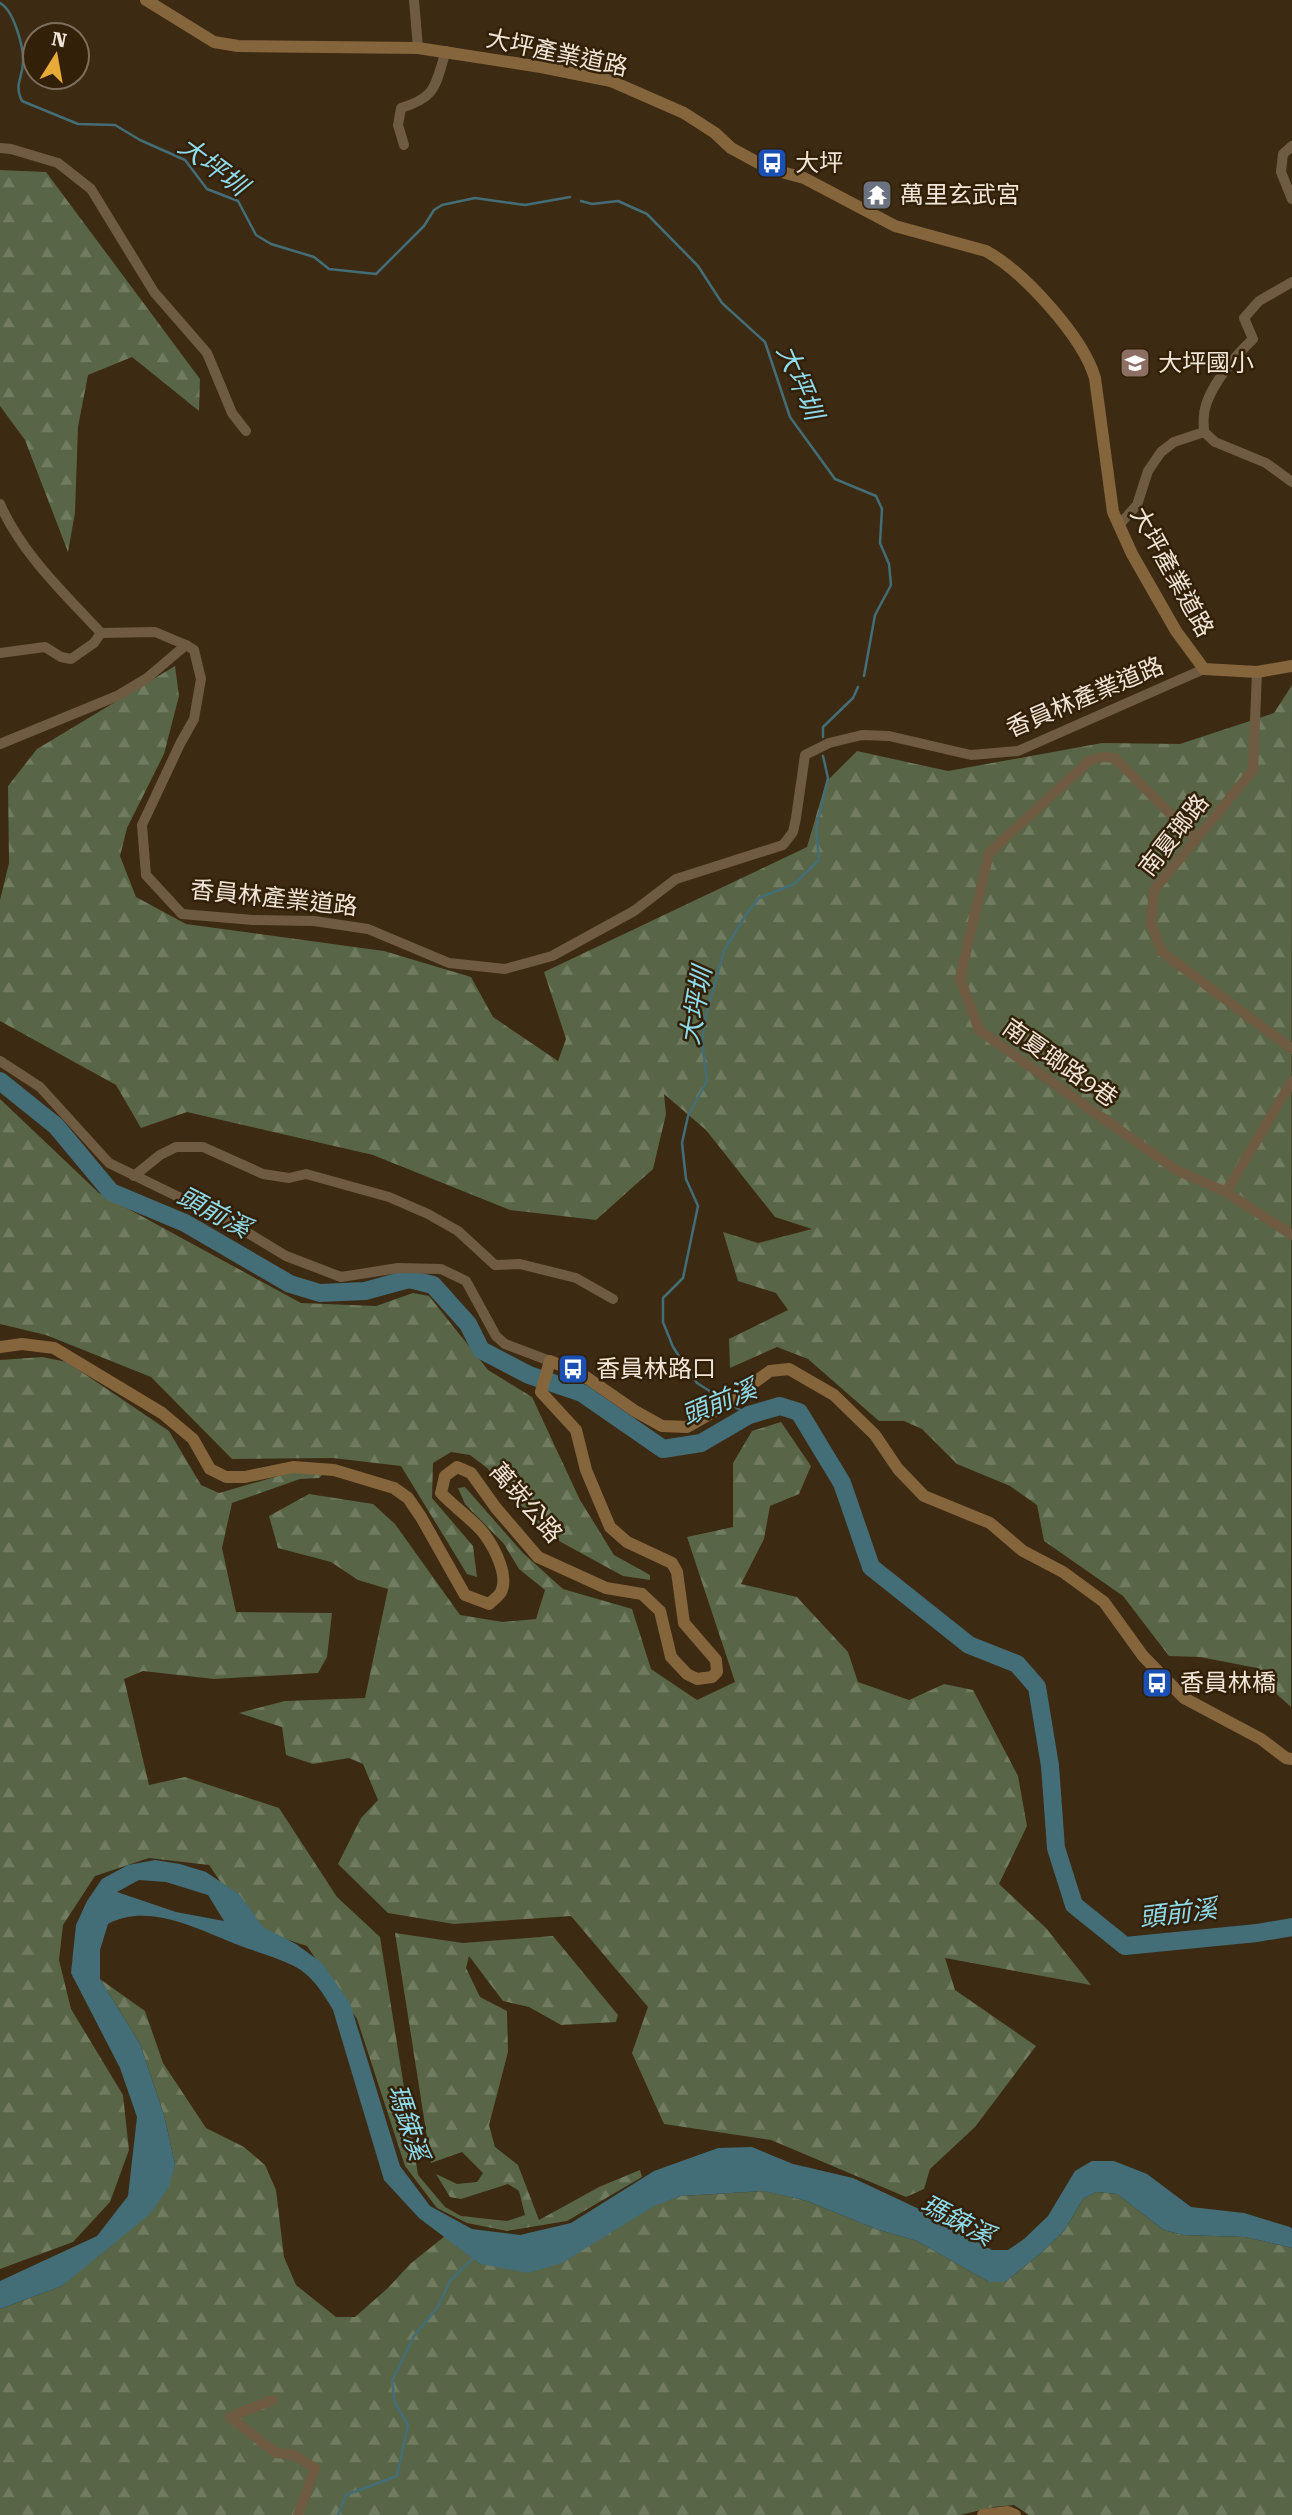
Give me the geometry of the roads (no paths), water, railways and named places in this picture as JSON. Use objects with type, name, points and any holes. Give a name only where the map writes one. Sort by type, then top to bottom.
[{"type":"street","name":"大坪產業道路","points":[[146,0],[214,42],[238,46],[418,48],[611,81],[684,113],[715,133],[731,148],[770,169],[804,178],[895,226],[986,251],[1029,285],[1055,314],[1089,360],[1095,378],[1113,512],[1132,554],[1176,631],[1204,669],[1257,672],[1292,666]]},
{"type":"street","points":[[414,0],[418,48]]},
{"type":"street","points":[[404,145],[398,125],[401,108],[419,102],[432,93],[446,51]]},
{"type":"street","points":[[1292,146],[1283,154],[1281,172],[1292,199]]},
{"type":"street","points":[[0,148],[58,163],[91,189],[154,292],[206,352],[232,413],[246,431]]},
{"type":"street","points":[[1292,282],[1259,301],[1244,318],[1253,338],[1238,353],[1214,388],[1204,414],[1204,432],[1215,442],[1266,463],[1292,482]]},
{"type":"street","points":[[1120,524],[1137,505],[1148,471],[1160,452],[1174,442],[1204,432]]},
{"type":"street","points":[[0,504],[12,530],[59,588],[101,633],[155,632],[186,645],[147,678],[117,696],[0,744]]},
{"type":"street","points":[[0,653],[45,647],[61,657],[71,659],[94,643],[101,633]]},
{"type":"street","name":"香員林產業道路","points":[[186,645],[194,650],[201,679],[194,719],[142,825],[146,875],[182,914],[253,920],[314,921],[368,929],[449,962],[505,969],[552,956],[634,911],[676,879],[783,845],[793,832],[804,755],[829,743],[862,734],[889,736],[971,755],[1018,751],[1204,669]]},
{"type":"street","name":"南夏瑯路","points":[[1257,672],[1253,770],[1154,890],[1151,924],[1162,952],[1292,1049]]},
{"type":"street","name":"南夏瑯路9巷","points":[[1196,840],[1115,758],[1090,760],[989,853],[960,978],[979,1030],[1176,1170],[1226,1192],[1292,1235]]},
{"type":"street","points":[[0,1061],[40,1087],[109,1163],[230,1222],[286,1256],[341,1277],[398,1268],[441,1269],[466,1281],[496,1336],[505,1343],[580,1373],[662,1426],[687,1427],[715,1411],[770,1371],[789,1369],[834,1395],[874,1435],[898,1469],[924,1496],[990,1523],[1023,1550],[1074,1580],[1104,1602],[1143,1656],[1184,1698],[1261,1739],[1286,1758],[1292,1759]]},
{"type":"street","points":[[1226,1192],[1292,1081]]},
{"type":"street","points":[[134,1176],[160,1155],[176,1147],[203,1147],[263,1174],[289,1178],[306,1174],[389,1197],[458,1231],[495,1265],[520,1264],[576,1278],[613,1299]]},
{"type":"street","name":"萬崁公路","points":[[0,1347],[40,1345],[54,1348],[162,1413],[193,1439],[210,1469],[226,1477],[245,1477],[293,1467],[334,1470],[394,1488],[408,1498],[421,1517],[464,1595],[489,1604],[500,1594],[504,1583],[500,1564],[485,1534],[454,1508],[441,1493],[445,1476],[457,1467],[471,1473],[496,1508],[538,1557],[606,1588],[642,1594],[660,1611],[671,1657],[687,1674],[697,1679],[712,1677],[717,1672],[716,1660],[684,1623],[677,1572],[672,1563],[627,1542],[610,1527],[586,1470],[576,1430],[541,1392],[550,1361]]},
{"type":"street","points":[[272,2400],[230,2417],[276,2453],[294,2455],[315,2468],[298,2515]]},
{"type":"street","points":[[983,2515],[1008,2512],[1015,2515]]},
{"type":"water","name":"瑪鋉溪","points":[[155,1860],[206,1872],[240,1895],[263,1927],[296,1944],[322,1963],[350,2003],[400,2166],[430,2206],[472,2229],[520,2235],[571,2223],[654,2171],[718,2148],[752,2147],[793,2164],[853,2178],[934,2216],[992,2250],[1008,2250],[1024,2239],[1048,2216],[1075,2171],[1092,2161],[1114,2161],[1147,2174],[1191,2207],[1244,2213],[1290,2227],[1292,2248],[1245,2237],[1183,2235],[1164,2230],[1117,2194],[1096,2192],[1083,2199],[1064,2231],[1041,2253],[1005,2282],[989,2282],[917,2241],[876,2229],[807,2201],[764,2191],[681,2196],[654,2206],[562,2263],[528,2273],[480,2264],[419,2218],[384,2180],[333,2010],[312,1979],[287,1963],[191,1926],[157,1917],[140,1916],[108,1924],[100,1950],[100,1979],[140,2044],[164,2115],[175,2164],[169,2187],[150,2214],[62,2286],[0,2309],[0,2281],[97,2236],[128,2196],[137,2117],[120,2068],[71,1973],[76,1925],[87,1901],[102,1879],[128,1865]],"holes":[[[139,1880],[166,1882],[208,1895],[224,1921],[176,1912],[117,1892]]]},
{"type":"waterway","name":"大坪圳","points":[[0,3],[10,13],[20,39],[23,63],[19,90],[22,101],[78,124],[115,125],[140,140],[185,160],[207,189],[238,201],[256,235],[271,244],[314,257],[329,269],[376,274],[424,226],[434,210],[442,205],[475,198],[525,205],[570,197]]},
{"type":"waterway","name":"大坪圳","points":[[581,201],[592,204],[618,201],[647,214],[698,266],[722,303],[765,342],[790,417],[835,479],[876,496],[882,509],[880,543],[889,564],[891,585],[875,615],[864,676]]},
{"type":"waterway","name":"大坪圳","points":[[823,737],[823,727],[853,698],[858,687]]},
{"type":"waterway","name":"大坪圳","points":[[719,1397],[697,1383],[673,1347],[663,1322],[663,1298],[683,1278],[698,1206],[686,1179],[682,1143],[688,1116],[707,1081],[702,1042],[706,1015],[724,951],[759,898],[794,884],[819,860],[816,828],[828,778],[823,756]]},
{"type":"waterway","name":"大坪圳","points":[[0,1081],[56,1126],[111,1192],[185,1223],[290,1284],[320,1293],[365,1291],[409,1279],[433,1285],[468,1324],[481,1350],[529,1375],[582,1393],[663,1449],[701,1443],[749,1415],[780,1406],[799,1412],[842,1483],[871,1567],[969,1645],[1017,1664],[1037,1687],[1050,1766],[1056,1848],[1074,1905],[1125,1946],[1292,1927]]},
{"type":"waterway","name":"大坪圳","points":[[735,1407],[749,1415]]},
{"type":"waterway","points":[[338,2515],[346,2495],[397,2476],[408,2425],[395,2403],[392,2381],[414,2336],[438,2307],[450,2281],[473,2258]]},
{"type":"place","name":"大坪","points":[[772,163]]},
{"type":"place","name":"萬里玄武宮","points":[[877,195]]},
{"type":"place","name":"大坪國小","points":[[1135,363]]},
{"type":"place","name":"香員林路口","points":[[573,1369]]},
{"type":"place","name":"香員林橋","points":[[1157,1683]]},
{"type":"water label","name":"頭前溪","points":[[214,1212]]},
{"type":"water label","name":"頭前溪","points":[[719,1402]]},
{"type":"water label","name":"頭前溪","points":[[1178,1913]]}]
